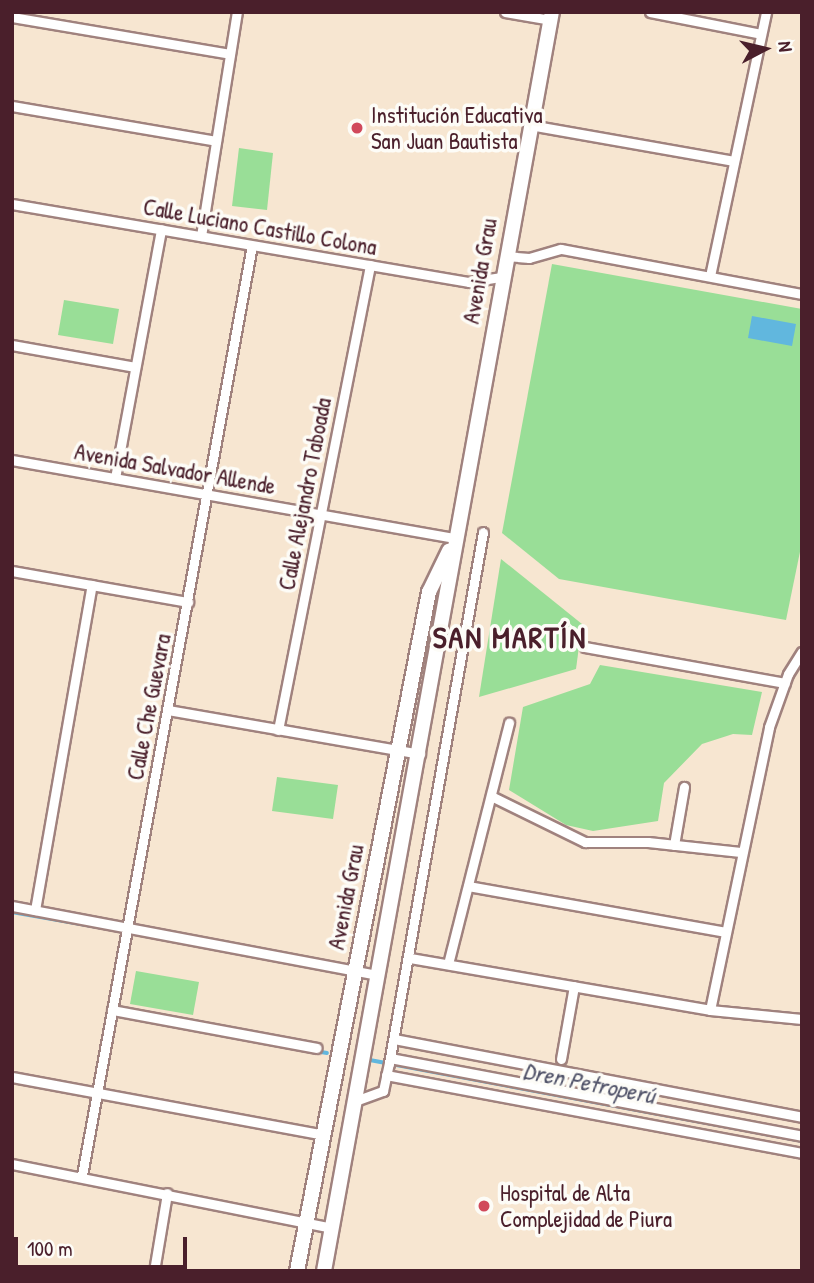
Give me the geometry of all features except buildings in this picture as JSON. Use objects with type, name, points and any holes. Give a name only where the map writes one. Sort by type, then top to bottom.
[{"type":"main road","name":"Avenida Grau","points":[[324,1271],[420,754],[502,277],[551,16]]},
{"type":"main road","name":"Avenida Grau","points":[[297,1271],[429,592],[456,538]]},
{"type":"street","points":[[201,236],[237,12]]},
{"type":"street","points":[[505,12],[551,16]]},
{"type":"street","points":[[650,12],[761,34]]},
{"type":"street","points":[[710,276],[766,12]]},
{"type":"street","points":[[12,17],[230,54]]},
{"type":"street","points":[[12,106],[216,141]]},
{"type":"street","points":[[530,125],[734,161]]},
{"type":"street","name":"Calle Luciano Castillo Colona","points":[[12,204],[469,282],[502,277]]},
{"type":"street","points":[[115,478],[160,229]]},
{"type":"street","name":"Calle Che Guevara","points":[[82,1175],[252,245]]},
{"type":"street","points":[[506,256],[529,258],[561,249],[802,294]]},
{"type":"street","name":"Calle Alejandro Taboada","points":[[278,730],[370,265]]},
{"type":"street","points":[[12,345],[135,367]]},
{"type":"street","name":"Avenida Salvador Allende","points":[[12,460],[456,538]]},
{"type":"street","points":[[355,1101],[383,1091],[410,958],[482,532]]},
{"type":"street","points":[[12,571],[188,602]]},
{"type":"street","points":[[35,910],[92,585]]},
{"type":"street","points":[[585,647],[785,683]]},
{"type":"street","points":[[710,1010],[740,852],[769,727],[785,683],[802,652]]},
{"type":"street","points":[[168,710],[420,754]]},
{"type":"street","points":[[448,964],[509,723]]},
{"type":"street","points":[[674,845],[684,787]]},
{"type":"street","points":[[491,796],[585,842],[674,845],[740,852]]},
{"type":"street","points":[[468,886],[726,932]]},
{"type":"street","points":[[12,906],[378,975]]},
{"type":"street","points":[[410,958],[710,1010],[802,1019]]},
{"type":"street","points":[[561,1059],[574,986]]},
{"type":"street","points":[[112,1010],[317,1048]]},
{"type":"street","points":[[394,1039],[802,1117]]},
{"type":"street","points":[[390,1058],[802,1136]]},
{"type":"street","points":[[386,1075],[802,1153]]},
{"type":"street","points":[[12,1077],[325,1135]]},
{"type":"street","points":[[12,1164],[82,1175],[332,1228]]},
{"type":"street","points":[[154,1271],[167,1193]]},
{"type":"green space","points":[[239,148],[273,153],[267,210],[232,206]]},
{"type":"green space","points":[[552,264],[802,309],[802,542],[786,620],[559,579],[502,533]]},
{"type":"green space","points":[[64,300],[119,309],[113,344],[58,335]]},
{"type":"green space","points":[[501,559],[582,624],[576,669],[479,697]]},
{"type":"green space","points":[[600,665],[762,692],[752,735],[733,734],[702,744],[664,783],[658,821],[593,831],[566,825],[509,790],[523,707],[590,684]]},
{"type":"green space","points":[[277,777],[338,785],[333,819],[272,811]]},
{"type":"green space","points":[[136,971],[199,982],[193,1015],[130,1004]]},
{"type":"water","points":[[752,316],[796,324],[792,346],[748,338]]},
{"type":"waterway","name":"Dren Petroperú","points":[[12,912],[132,933],[120,993]]},
{"type":"waterway","name":"Dren Petroperú","points":[[315,1051],[327,1053]]},
{"type":"waterway","name":"Dren Petroperú","points":[[370,1060],[802,1141]]},
{"type":"place","name":"Institución Educativa San Juan Bautista","points":[[357,128]]},
{"type":"place","name":"Hospital de Alta Complejidad de Piura","points":[[484,1206]]},
{"type":"district","name":"SAN MARTÍN","points":[[510,637]]}]
